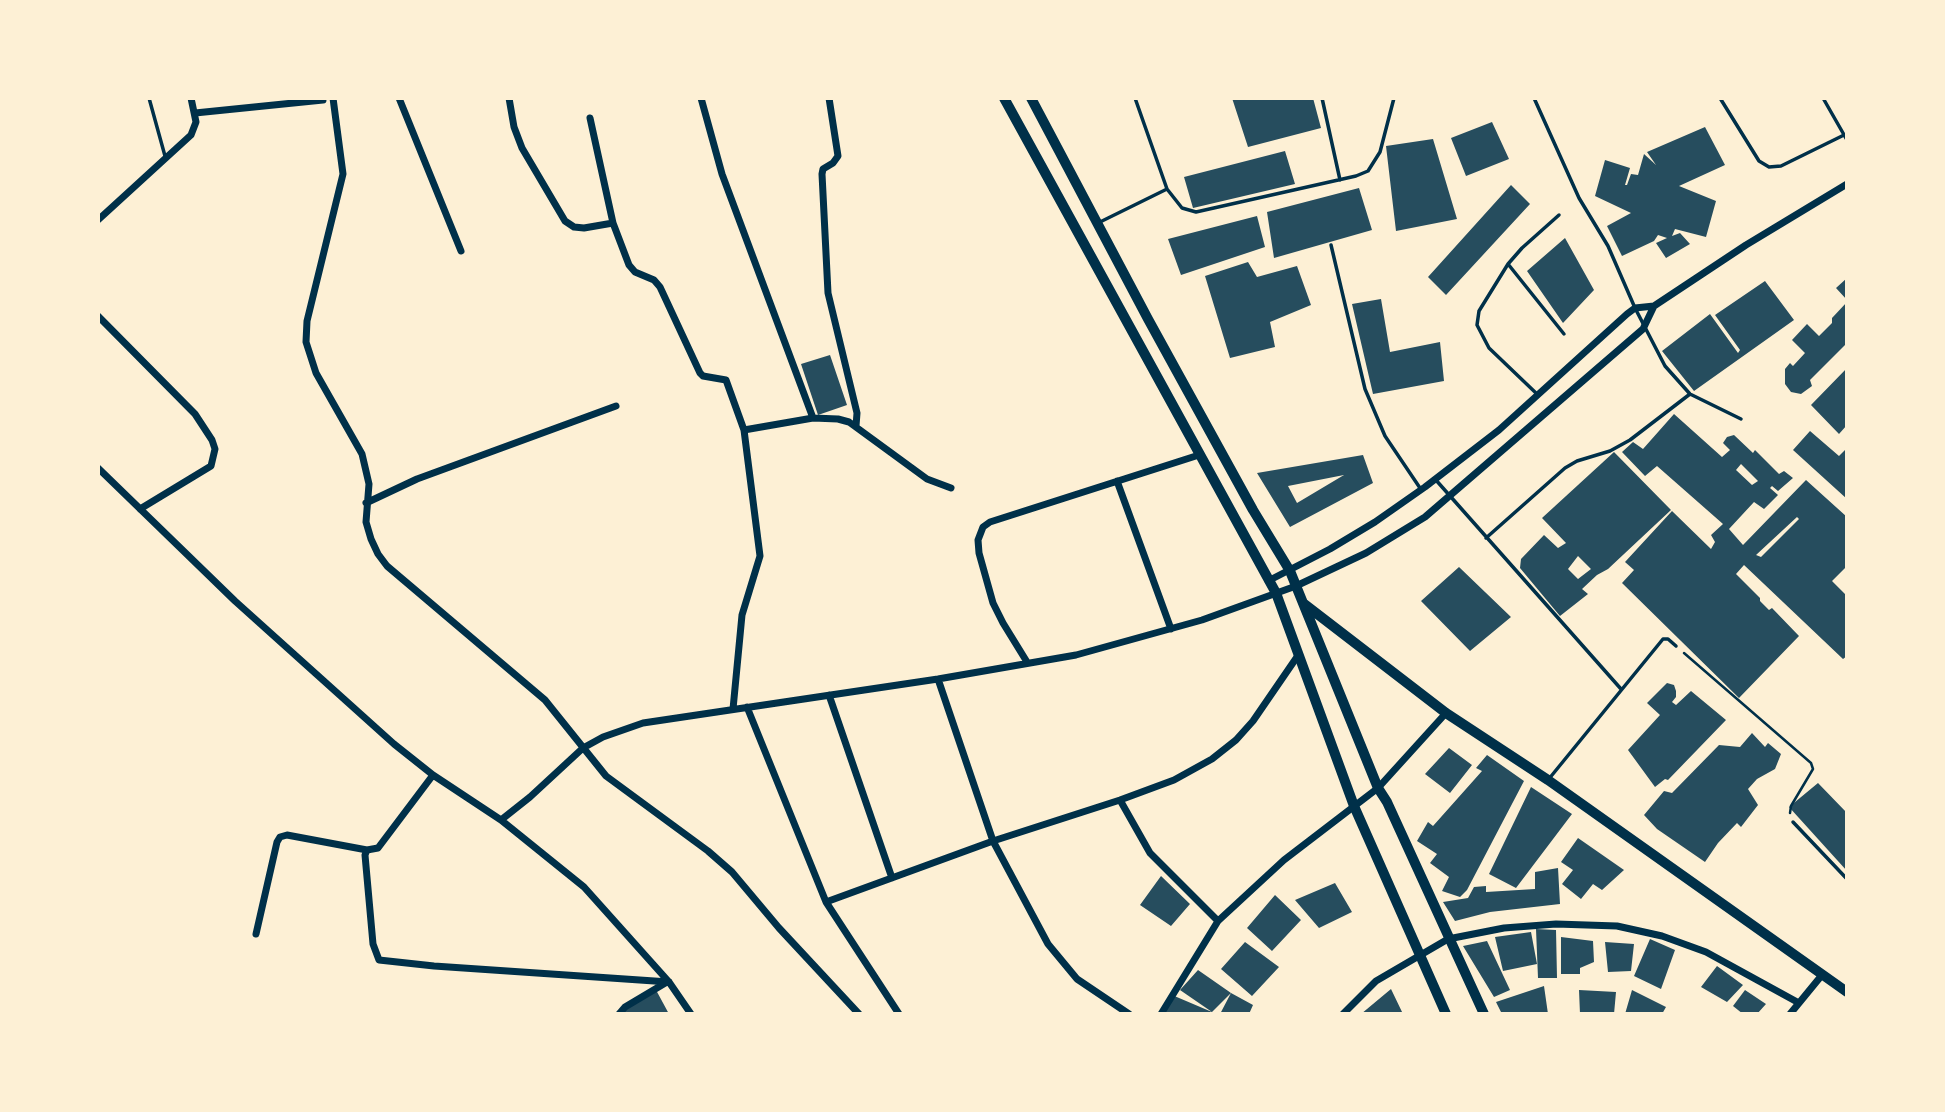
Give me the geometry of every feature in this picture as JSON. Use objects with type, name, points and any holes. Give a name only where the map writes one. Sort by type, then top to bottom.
[{"type":"main road","points":[[1004,98],[1276,593],[1354,806],[1446,1014]]},
{"type":"main road","points":[[1031,98],[1252,510],[1290,571],[1378,788],[1483,1014]]},
{"type":"main road","points":[[1303,603],[1447,713],[1548,780],[1847,992]]},
{"type":"street","points":[[98,220],[191,135],[196,121],[191,98]]},
{"type":"street","points":[[333,98],[343,174],[306,321],[306,342],[316,373],[362,454],[369,484],[366,522],[378,554],[387,566],[545,700],[606,776],[708,851],[732,872],[779,928],[859,1014]]},
{"type":"street","points":[[399,98],[461,251]]},
{"type":"street","points":[[509,98],[514,127],[522,148],[565,221],[574,227],[584,228],[613,223]]},
{"type":"street","points":[[701,98],[722,174],[813,418]]},
{"type":"street","points":[[829,98],[838,156],[822,171],[828,293],[857,413],[856,426]]},
{"type":"street","points":[[195,113],[323,100]]},
{"type":"street","points":[[590,118],[613,223],[632,269],[660,286],[703,376],[723,378],[728,383],[744,430],[760,556],[742,615],[733,709]]},
{"type":"street","points":[[1268,581],[1375,522],[1435,480],[1499,430],[1634,309],[1654,306],[1746,245],[1847,184]]},
{"type":"street","points":[[501,820],[583,748],[603,737],[643,723],[938,679],[1076,655],[1202,620],[1296,586],[1390,540],[1425,517],[1645,327],[1654,306]]},
{"type":"street","points":[[98,316],[195,414],[215,449],[211,466],[140,509]]},
{"type":"street","points":[[366,503],[417,479],[615,406]]},
{"type":"street","points":[[744,430],[813,418],[838,419],[856,426],[927,479],[951,488]]},
{"type":"street","points":[[1027,662],[993,603],[979,553],[979,533],[990,522],[1199,455]]},
{"type":"street","points":[[98,468],[235,601],[394,744],[433,775],[501,820],[584,887],[669,982],[691,1014]]},
{"type":"street","points":[[1117,481],[1171,629]]},
{"type":"street","points":[[826,902],[993,841],[1174,780],[1212,760],[1228,747],[1252,721],[1299,654]]},
{"type":"street","points":[[938,679],[993,841],[1048,944],[1077,978],[1129,1014]]},
{"type":"street","points":[[829,695],[892,878]]},
{"type":"street","points":[[747,707],[826,902],[899,1014]]},
{"type":"street","points":[[1161,1014],[1218,921],[1284,860],[1378,788],[1447,713]]},
{"type":"street","points":[[256,934],[280,837],[287,835],[367,850],[378,848],[433,775]]},
{"type":"street","points":[[1120,800],[1150,853],[1218,921]]},
{"type":"street","points":[[367,850],[365,855],[373,944],[380,960],[669,982]]},
{"type":"street","points":[[1343,1014],[1376,981],[1448,939],[1504,928],[1556,924],[1617,926],[1662,936],[1706,952],[1800,1003]]},
{"type":"street","points":[[1790,1014],[1822,975]]},
{"type":"street","points":[[619,1014],[625,1007],[669,982]]},
{"type":"lane","points":[[149,98],[166,158]]},
{"type":"lane","points":[[1135,98],[1147,139],[1167,189],[1182,208],[1196,212],[1340,180],[1368,171],[1380,152],[1394,98]]},
{"type":"lane","points":[[1322,98],[1340,180]]},
{"type":"lane","points":[[1534,98],[1579,198],[1608,246],[1634,309],[1664,366],[1690,394],[1741,419]]},
{"type":"lane","points":[[1720,98],[1759,161],[1769,167],[1781,166],[1844,135]]},
{"type":"lane","points":[[1823,98],[1847,140]]},
{"type":"lane","points":[[1097,223],[1167,189]]},
{"type":"lane","points":[[1538,396],[1489,348],[1477,325],[1479,311],[1487,294],[1508,264],[1559,215]]},
{"type":"lane","points":[[1331,245],[1365,389],[1385,436],[1421,490]]},
{"type":"lane","points":[[1508,264],[1564,334]]},
{"type":"lane","points":[[1486,538],[1565,468],[1577,461],[1610,451],[1630,440],[1690,394]]},
{"type":"lane","points":[[1435,480],[1621,689]]},
{"type":"lane","points":[[1548,780],[1663,639],[1668,639],[1676,646]]},
{"type":"lane","points":[[1793,822],[1847,879]]},
{"type":"path","points":[[1676,646],[1811,763],[1813,769],[1791,806],[1790,816],[1793,822]]},
{"type":"building","points":[[1232,98],[1313,98],[1321,128],[1248,147]]},
{"type":"building","points":[[1492,122],[1509,159],[1466,176],[1451,138]]},
{"type":"building","points":[[1705,127],[1725,165],[1679,186],[1716,201],[1706,237],[1675,229],[1672,236],[1680,233],[1690,244],[1666,258],[1656,243],[1667,238],[1658,235],[1654,241],[1622,256],[1607,226],[1631,213],[1595,196],[1605,160],[1630,168],[1627,185],[1631,174],[1638,175],[1644,154],[1656,165],[1647,152]]},
{"type":"building","points":[[1433,139],[1457,219],[1396,231],[1386,146]]},
{"type":"building","points":[[1285,151],[1295,184],[1193,208],[1184,177]]},
{"type":"building","points":[[1511,185],[1530,204],[1446,295],[1428,277]]},
{"type":"building","points":[[1359,188],[1372,230],[1274,258],[1267,212]]},
{"type":"building","points":[[1257,216],[1265,247],[1181,275],[1168,239]]},
{"type":"building","points":[[1565,238],[1594,290],[1563,323],[1527,271]]},
{"type":"building","points":[[1248,262],[1257,277],[1297,266],[1311,305],[1270,322],[1275,347],[1230,358],[1205,276]]},
{"type":"building","points":[[1847,278],[1847,300],[1836,288]]},
{"type":"building","points":[[1765,281],[1794,320],[1694,391],[1662,351],[1710,314],[1738,353],[1740,350],[1715,315]]},
{"type":"building","points":[[1381,299],[1390,352],[1440,342],[1444,381],[1373,394],[1352,304]]},
{"type":"building","points":[[1847,302],[1847,343],[1810,380],[1812,386],[1801,394],[1791,392],[1785,384],[1785,369],[1790,363],[1793,366],[1805,353],[1792,340],[1807,324],[1819,336]]},
{"type":"building","points":[[830,355],[847,405],[818,415],[801,364]]},
{"type":"building","points":[[1847,368],[1847,425],[1839,434],[1811,405]]},
{"type":"building","points":[[1674,414],[1722,457],[1730,450],[1723,443],[1727,437],[1734,435],[1753,453],[1755,450],[1779,474],[1784,471],[1793,478],[1778,491],[1772,486],[1770,488],[1778,495],[1764,509],[1754,502],[1729,529],[1743,545],[1806,480],[1847,517],[1847,566],[1832,581],[1847,596],[1847,656],[1843,659],[1744,565],[1736,574],[1769,610],[1772,608],[1799,636],[1739,698],[1622,583],[1634,570],[1625,562],[1672,511],[1711,549],[1715,542],[1711,535],[1723,524],[1657,466],[1645,476],[1622,452],[1633,442],[1643,449]],"holes":[[[1741,464],[1758,481],[1752,485],[1736,470]],[[1797,517],[1799,519],[1761,557],[1756,555]]]},
{"type":"building","points":[[1810,431],[1839,456],[1847,448],[1847,499],[1793,450]]},
{"type":"building","points":[[1614,452],[1671,510],[1608,569],[1582,589],[1588,594],[1560,616],[1520,568],[1521,559],[1544,535],[1558,548],[1566,543],[1542,518]],"holes":[[[1578,556],[1591,569],[1578,579],[1568,569]]]},
{"type":"building","points":[[1363,455],[1373,483],[1290,527],[1257,473]],"holes":[[[1344,475],[1297,503],[1288,486]]]},
{"type":"building","points":[[1459,567],[1511,617],[1470,651],[1421,601]]},
{"type":"building","points":[[1667,683],[1674,685],[1676,697],[1672,702],[1676,705],[1691,691],[1726,720],[1668,780],[1665,779],[1655,787],[1628,750],[1660,715],[1647,703]]},
{"type":"building","points":[[1752,733],[1765,747],[1768,743],[1781,754],[1775,769],[1757,779],[1748,789],[1758,805],[1741,827],[1737,823],[1718,843],[1705,862],[1657,829],[1644,815],[1664,791],[1672,793],[1719,745],[1740,747]]},
{"type":"building","points":[[1449,748],[1472,765],[1450,793],[1425,774]]},
{"type":"building","points":[[1487,755],[1524,781],[1467,890],[1460,897],[1442,891],[1449,877],[1430,863],[1437,854],[1417,841],[1428,822],[1433,826],[1482,771],[1476,768]]},
{"type":"building","points":[[1818,783],[1847,813],[1847,871],[1789,807]]},
{"type":"building","points":[[1531,787],[1572,814],[1516,888],[1489,874]]},
{"type":"building","points":[[1578,838],[1624,870],[1602,890],[1593,884],[1581,899],[1562,884],[1573,870],[1561,862]]},
{"type":"building","points":[[1558,868],[1560,904],[1490,912],[1455,921],[1443,902],[1468,898],[1474,887],[1486,886],[1486,892],[1535,889],[1535,872]]},
{"type":"building","points":[[1161,876],[1190,904],[1171,926],[1140,905]]},
{"type":"building","points":[[1335,883],[1352,912],[1319,928],[1295,900]]},
{"type":"building","points":[[1275,895],[1301,920],[1272,951],[1247,928]]},
{"type":"building","points":[[1536,929],[1556,930],[1557,978],[1538,978]]},
{"type":"building","points":[[1531,932],[1537,964],[1503,971],[1495,937]]},
{"type":"building","points":[[1561,937],[1593,941],[1594,962],[1580,968],[1580,974],[1561,974]]},
{"type":"building","points":[[1650,939],[1675,950],[1661,989],[1634,976]]},
{"type":"building","points":[[1487,941],[1510,990],[1494,997],[1463,946]]},
{"type":"building","points":[[1245,942],[1279,967],[1252,996],[1221,969]]},
{"type":"building","points":[[1605,942],[1634,944],[1631,971],[1608,972]]},
{"type":"building","points":[[1717,966],[1743,985],[1727,1002],[1701,987]]},
{"type":"building","points":[[1198,970],[1231,993],[1212,1012],[1180,990]]},
{"type":"building","points":[[1544,986],[1548,1014],[1502,1014],[1496,1002]]},
{"type":"building","points":[[1391,989],[1403,1014],[1361,1014]]},
{"type":"building","points":[[656,990],[669,1014],[613,1014]]},
{"type":"building","points":[[1579,990],[1616,992],[1614,1014],[1580,1014]]},
{"type":"building","points":[[1632,990],[1666,1007],[1662,1014],[1625,1014]]},
{"type":"building","points":[[1745,990],[1766,1004],[1757,1014],[1743,1014],[1733,1006]]},
{"type":"building","points":[[1231,993],[1253,1005],[1249,1014],[1220,1014]]},
{"type":"building","points":[[1172,995],[1212,1012],[1162,1014]]}]
